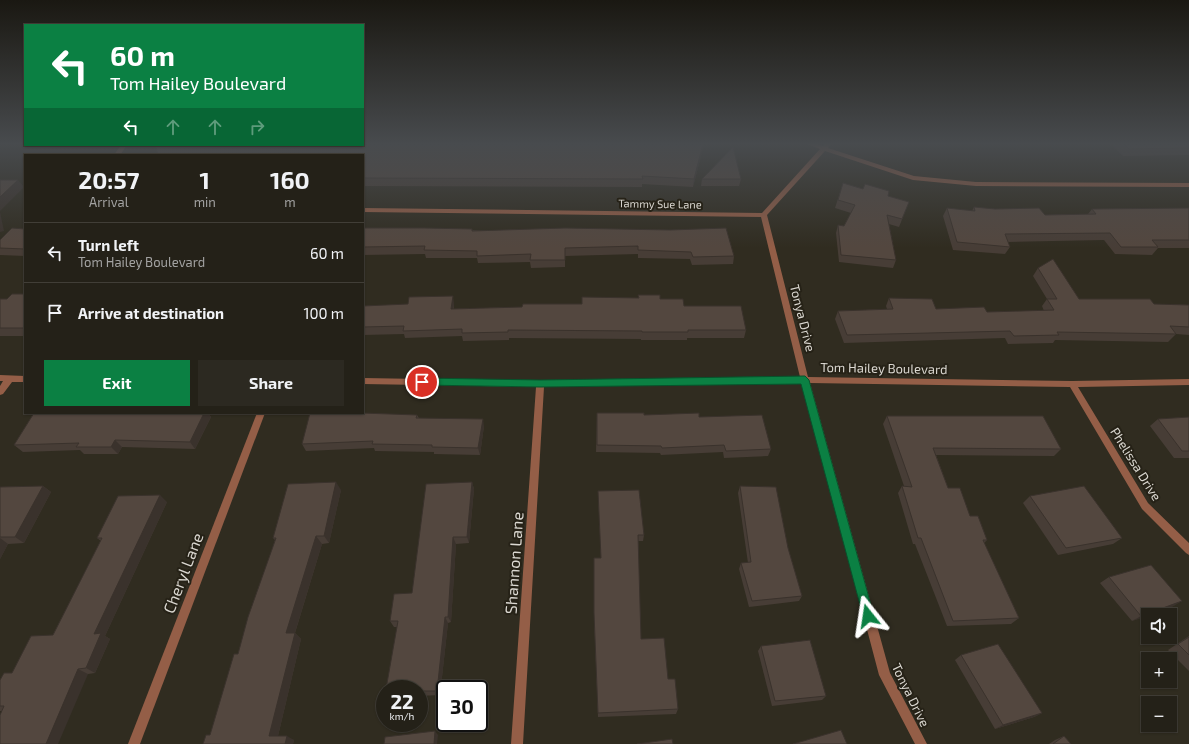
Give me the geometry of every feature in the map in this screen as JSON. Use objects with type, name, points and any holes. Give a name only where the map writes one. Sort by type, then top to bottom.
[{"type":"street","points":[[764,215],[797,179]]},
{"type":"street","points":[[925,179],[976,184],[1189,185]]},
{"type":"street","name":"Tammy Sue Lane","points":[[364,210],[764,215]]},
{"type":"street","name":"Tonya Drive","points":[[764,215],[805,380],[884,675],[921,744]]},
{"type":"street","points":[[0,378],[24,379]]},
{"type":"street","points":[[0,392],[9,379]]},
{"type":"street","name":"Tom Hailey Boulevard","points":[[364,381],[540,384],[805,380],[1072,384],[1189,382]]},
{"type":"street","name":"Shannon Lane","points":[[517,744],[540,384]]},
{"type":"street","name":"Phelissa Drive","points":[[1072,384],[1145,506],[1189,550]]},
{"type":"street","name":"Cheryl Lane","points":[[134,744],[261,414]]},
{"type":"building","points":[[565,179],[643,179],[643,179]]},
{"type":"building","points":[[702,179],[741,179],[741,179]]},
{"type":"building","points":[[0,180],[18,180],[0,197]]},
{"type":"building","points":[[843,183],[863,189],[865,184],[889,191],[888,196],[909,202],[902,219],[887,215],[896,260],[841,255],[838,225],[844,226],[855,205],[838,200]]},
{"type":"building","points":[[974,207],[995,209],[1039,208],[1045,215],[1096,214],[1092,209],[1189,208],[1189,240],[1152,240],[1158,247],[1121,247],[1110,233],[1005,234],[1010,247],[957,242],[947,208],[975,211]]},
{"type":"building","points":[[12,228],[24,229],[24,249],[0,248],[0,240]]},
{"type":"building","points":[[364,228],[472,229],[472,231],[565,228],[670,230],[726,228],[734,256],[693,257],[691,252],[638,250],[638,246],[565,248],[565,260],[530,260],[531,254],[477,256],[477,251],[424,250],[425,246],[364,247]]},
{"type":"building","points":[[1053,259],[1079,299],[1150,299],[1154,304],[1189,305],[1189,327],[1170,326],[1176,334],[1057,332],[1059,335],[1014,336],[1010,331],[847,335],[838,311],[893,309],[889,298],[932,299],[936,309],[984,307],[987,312],[1054,310],[1047,299],[1057,299],[1038,268]]},
{"type":"building","points":[[12,294],[24,294],[24,328],[0,328],[0,299],[7,299]]},
{"type":"building","points":[[638,295],[660,295],[660,299],[683,299],[684,306],[741,306],[746,330],[642,332],[508,330],[508,332],[462,333],[462,329],[403,331],[404,326],[364,327],[364,306],[408,304],[409,297],[453,296],[451,309],[522,307],[523,304],[582,304],[582,297],[639,298]]},
{"type":"building","points":[[364,413],[417,415],[416,418],[483,419],[478,448],[432,447],[432,445],[372,444],[373,441],[302,444],[310,414]]},
{"type":"building","points":[[597,413],[644,413],[644,415],[699,413],[699,417],[762,415],[771,449],[726,451],[724,445],[662,448],[661,446],[597,445]]},
{"type":"building","points":[[33,414],[204,414],[190,442],[115,440],[111,447],[76,447],[79,443],[14,445]]},
{"type":"building","points":[[887,416],[1043,416],[1061,449],[933,448],[948,488],[960,488],[970,516],[978,516],[987,540],[983,540],[1019,618],[953,621],[921,538],[918,538],[902,486],[912,487]]},
{"type":"building","points":[[1189,417],[1189,451],[1182,451],[1158,419]]},
{"type":"building","points":[[336,482],[324,536],[316,536],[286,633],[295,633],[269,736],[287,736],[285,744],[203,744],[206,735],[210,735],[234,654],[238,654],[248,617],[276,538],[273,538],[288,484]]},
{"type":"building","points":[[472,482],[467,537],[453,537],[448,617],[445,617],[438,680],[436,680],[436,691],[428,691],[428,680],[388,680],[398,621],[390,621],[394,594],[412,593],[426,484]]},
{"type":"building","points":[[43,486],[15,537],[0,537],[0,487]]},
{"type":"building","points":[[740,486],[776,487],[788,548],[802,596],[752,601],[741,563],[751,562]]},
{"type":"building","points":[[1084,486],[1122,538],[1066,548],[1030,496]]},
{"type":"building","points":[[639,490],[644,535],[638,535],[641,639],[664,638],[668,679],[675,679],[678,709],[598,713],[594,613],[594,558],[601,558],[598,491]]},
{"type":"building","points":[[160,495],[94,634],[101,633],[86,668],[78,669],[46,744],[0,744],[0,715],[4,706],[0,706],[0,680],[4,673],[12,673],[31,636],[53,635],[102,538],[97,538],[118,496]]},
{"type":"building","points":[[1151,565],[1182,601],[1163,608],[1141,608],[1141,616],[1109,577]]},
{"type":"building","points":[[1189,637],[1189,655],[1178,644]]},
{"type":"building","points":[[810,640],[826,696],[775,701],[761,646]]},
{"type":"building","points":[[998,644],[1042,713],[1003,725],[961,655]]},
{"type":"building","points":[[841,730],[847,744],[793,744]]},
{"type":"building","points":[[435,731],[434,744],[384,744],[385,737]]},
{"type":"building","points":[[1064,736],[1071,744],[1053,744]]},
{"type":"building","points":[[672,739],[673,744],[637,744]]},
{"type":"route","points":[[422,382],[540,384],[805,380],[868,616]]}]
